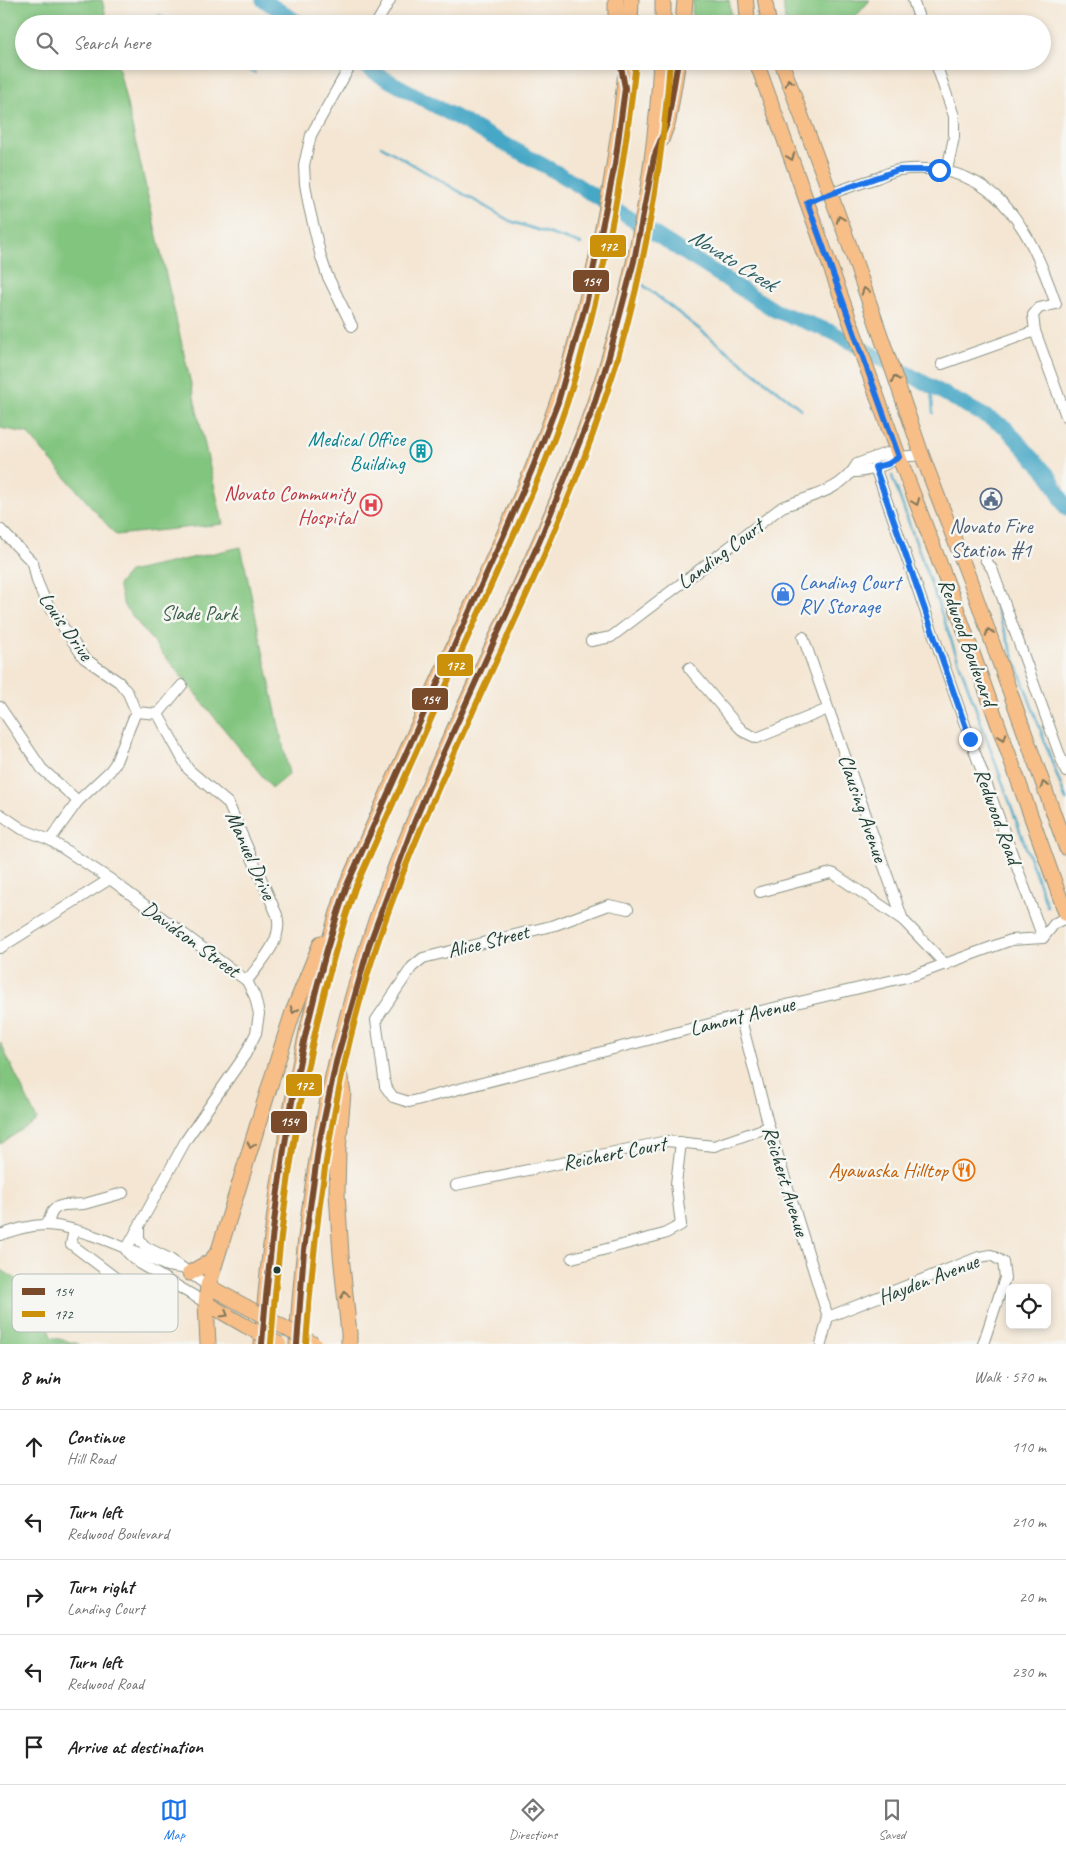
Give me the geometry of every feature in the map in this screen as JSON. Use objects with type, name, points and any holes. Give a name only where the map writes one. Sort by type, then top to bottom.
[{"type":"highway","points":[[616,0],[616,15]]},
{"type":"highway","points":[[630,15],[631,0]]},
{"type":"highway","points":[[663,15],[664,0]]},
{"type":"highway","points":[[684,15],[685,0]]},
{"type":"highway","points":[[621,70],[624,88]]},
{"type":"highway","points":[[208,1344],[206,1303],[208,1286],[278,1059],[312,964],[533,466],[558,402],[574,347],[600,241],[615,164],[626,70]]},
{"type":"highway","points":[[297,1344],[303,1268],[319,1143],[336,1062],[377,918],[438,765],[536,549],[592,411],[634,261],[654,157],[660,70]]},
{"type":"highway","points":[[654,157],[668,121],[676,70]]},
{"type":"highway","points":[[262,1344],[266,1279],[281,1162],[294,1092],[318,986],[332,928],[347,885]]},
{"type":"highway","points":[[336,1062],[343,1092],[338,1150],[337,1193],[349,1333],[348,1344]]},
{"type":"highway","points":[[185,1271],[211,1261],[218,1251]]},
{"type":"main road","points":[[746,0],[747,15]]},
{"type":"main road","points":[[764,0],[767,15]]},
{"type":"main road","name":"Redwood Boulevard","points":[[759,70],[899,457],[950,590],[1066,914]]},
{"type":"main road","name":"Redwood Boulevard","points":[[784,70],[849,244],[922,455],[971,582],[1066,848]]},
{"type":"main road","points":[[807,202],[830,194]]},
{"type":"main road","points":[[208,1286],[314,1344]]},
{"type":"main road","points":[[206,1303],[280,1344]]},
{"type":"street","points":[[381,15],[390,0]]},
{"type":"street","points":[[913,0],[918,15]]},
{"type":"street","points":[[347,70],[328,101],[311,135],[304,165],[305,184],[321,257],[327,275],[352,326]]},
{"type":"street","points":[[938,70],[954,116],[954,137],[947,170]]},
{"type":"street","points":[[830,194],[898,170],[947,170],[985,188],[1011,210],[1028,235],[1056,304],[1039,308],[1033,315],[1035,330],[1066,416]]},
{"type":"street","points":[[942,364],[1035,330]]},
{"type":"street","name":"Landing Court","points":[[591,641],[611,637],[782,507],[822,494],[852,472],[857,464],[886,453],[899,457],[922,455]]},
{"type":"street","name":"Landing Court","points":[[852,472],[861,473],[888,464],[899,457]]},
{"type":"street","name":"Redwood Road","points":[[875,467],[970,739],[1043,938]]},
{"type":"street","name":"Louis Drive","points":[[0,529],[33,563],[37,581],[45,600],[84,658],[119,682],[128,693],[136,712]]},
{"type":"street","points":[[985,560],[992,569],[1066,772]]},
{"type":"street","name":"Clausing Avenue","points":[[803,636],[903,920],[946,965]]},
{"type":"street","points":[[689,668],[737,725],[744,732],[757,738],[828,709]]},
{"type":"street","points":[[50,840],[78,801],[115,764],[136,712],[158,714],[182,685]]},
{"type":"street","points":[[0,707],[42,769],[78,801]]},
{"type":"street","name":"Manuel Drive","points":[[158,714],[188,768],[228,803],[278,915],[280,930],[274,943],[247,981]]},
{"type":"street","name":"Davidson Street","points":[[0,814],[22,829],[50,840],[110,879],[247,981],[255,997],[260,1014],[256,1033],[245,1055],[186,1140],[126,1250]]},
{"type":"street","points":[[760,892],[831,873],[903,920]]},
{"type":"street","points":[[0,948],[110,879]]},
{"type":"street","name":"Alice Street","points":[[409,1102],[393,1097],[386,1086],[376,1020],[412,967],[422,958],[554,925],[609,905],[628,909]]},
{"type":"street","points":[[1043,938],[1055,923],[1066,918]]},
{"type":"street","name":"Lamont Avenue","points":[[409,1102],[740,1016],[915,975],[1011,940],[1043,938]]},
{"type":"street","name":"Reichert Avenue","points":[[740,1016],[769,1127],[828,1318]]},
{"type":"street","name":"Reichert Court","points":[[456,1184],[667,1141],[714,1146],[769,1127]]},
{"type":"street","points":[[572,1258],[664,1234],[681,1225],[676,1184],[681,1142]]},
{"type":"street","points":[[47,1225],[52,1212],[64,1205],[84,1204],[123,1193]]},
{"type":"street","points":[[0,1235],[26,1226],[47,1225],[74,1230],[167,1266],[185,1271]]},
{"type":"street","points":[[139,1227],[139,1240],[146,1247],[170,1259],[208,1286]]},
{"type":"street","points":[[74,1230],[71,1244],[111,1274]]},
{"type":"street","points":[[126,1250],[140,1264],[158,1274]]},
{"type":"street","name":"Hayden Avenue","points":[[828,1318],[979,1257],[991,1255],[1003,1262],[1004,1278],[983,1344]]},
{"type":"street","points":[[178,1286],[206,1303]]},
{"type":"street","points":[[821,1344],[828,1318]]},
{"type":"green space","points":[[0,0],[102,0],[106,15],[15,15],[15,70],[119,70],[223,524],[116,535],[27,433],[0,428]]},
{"type":"green space","points":[[693,0],[729,0],[732,15],[692,15]]},
{"type":"green space","points":[[783,0],[870,0],[857,15],[784,15]]},
{"type":"green space","name":"Slade Park","points":[[241,547],[289,774],[272,788],[124,606],[118,585],[129,572]]},
{"type":"green space","points":[[0,1042],[37,1120],[0,1144]]},
{"type":"green space","points":[[0,1269],[12,1276],[12,1332],[49,1332],[51,1337],[79,1344],[0,1344]]},
{"type":"waterway","name":"Novato Creek","points":[[263,0],[287,15]]},
{"type":"waterway","points":[[250,70],[255,73]]},
{"type":"waterway","name":"Novato Creek","points":[[371,70],[563,176],[776,311],[832,332],[1005,427],[1050,477],[1066,508]]},
{"type":"waterway","points":[[381,146],[510,221],[581,244]]},
{"type":"waterway","points":[[643,285],[801,409]]},
{"type":"waterway","points":[[931,386],[933,413]]},
{"type":"waterway","points":[[892,476],[1047,906]]},
{"type":"waterway","points":[[988,586],[1066,800]]},
{"type":"transit line","name":"154","points":[[262,1344],[273,1228],[290,1112],[301,1054],[329,941],[347,885],[506,530],[558,402],[587,300],[615,164],[625,88],[622,70]]},
{"type":"transit line","name":"172","points":[[271,1344],[289,1171],[310,1056],[338,943],[355,888],[526,508],[548,456],[567,403],[591,319],[610,234],[625,149],[635,70]]},
{"type":"transit line","name":"172","points":[[306,1344],[316,1237],[331,1130],[354,1024],[368,972],[385,921],[436,793],[551,540],[601,411],[627,326],[647,239],[661,151],[669,70]]},
{"type":"transit line","name":"154","points":[[297,1344],[304,1250],[319,1143],[336,1062],[369,945],[414,823],[438,765],[540,540],[592,411],[608,360],[634,261],[654,157],[668,121],[676,70]]},
{"type":"place","name":"Medical Office Building","points":[[421,451]]},
{"type":"place","name":"Novato Fire Station #1","points":[[991,499]]},
{"type":"place","name":"Novato Community Hospital","points":[[371,505]]},
{"type":"place","name":"Landing Court RV Storage","points":[[783,594]]},
{"type":"place","name":"Ayawaska Hilltop","points":[[964,1170]]},
{"type":"route","points":[[939,170],[898,170],[807,202],[899,457],[888,464],[875,467],[970,739]]}]
